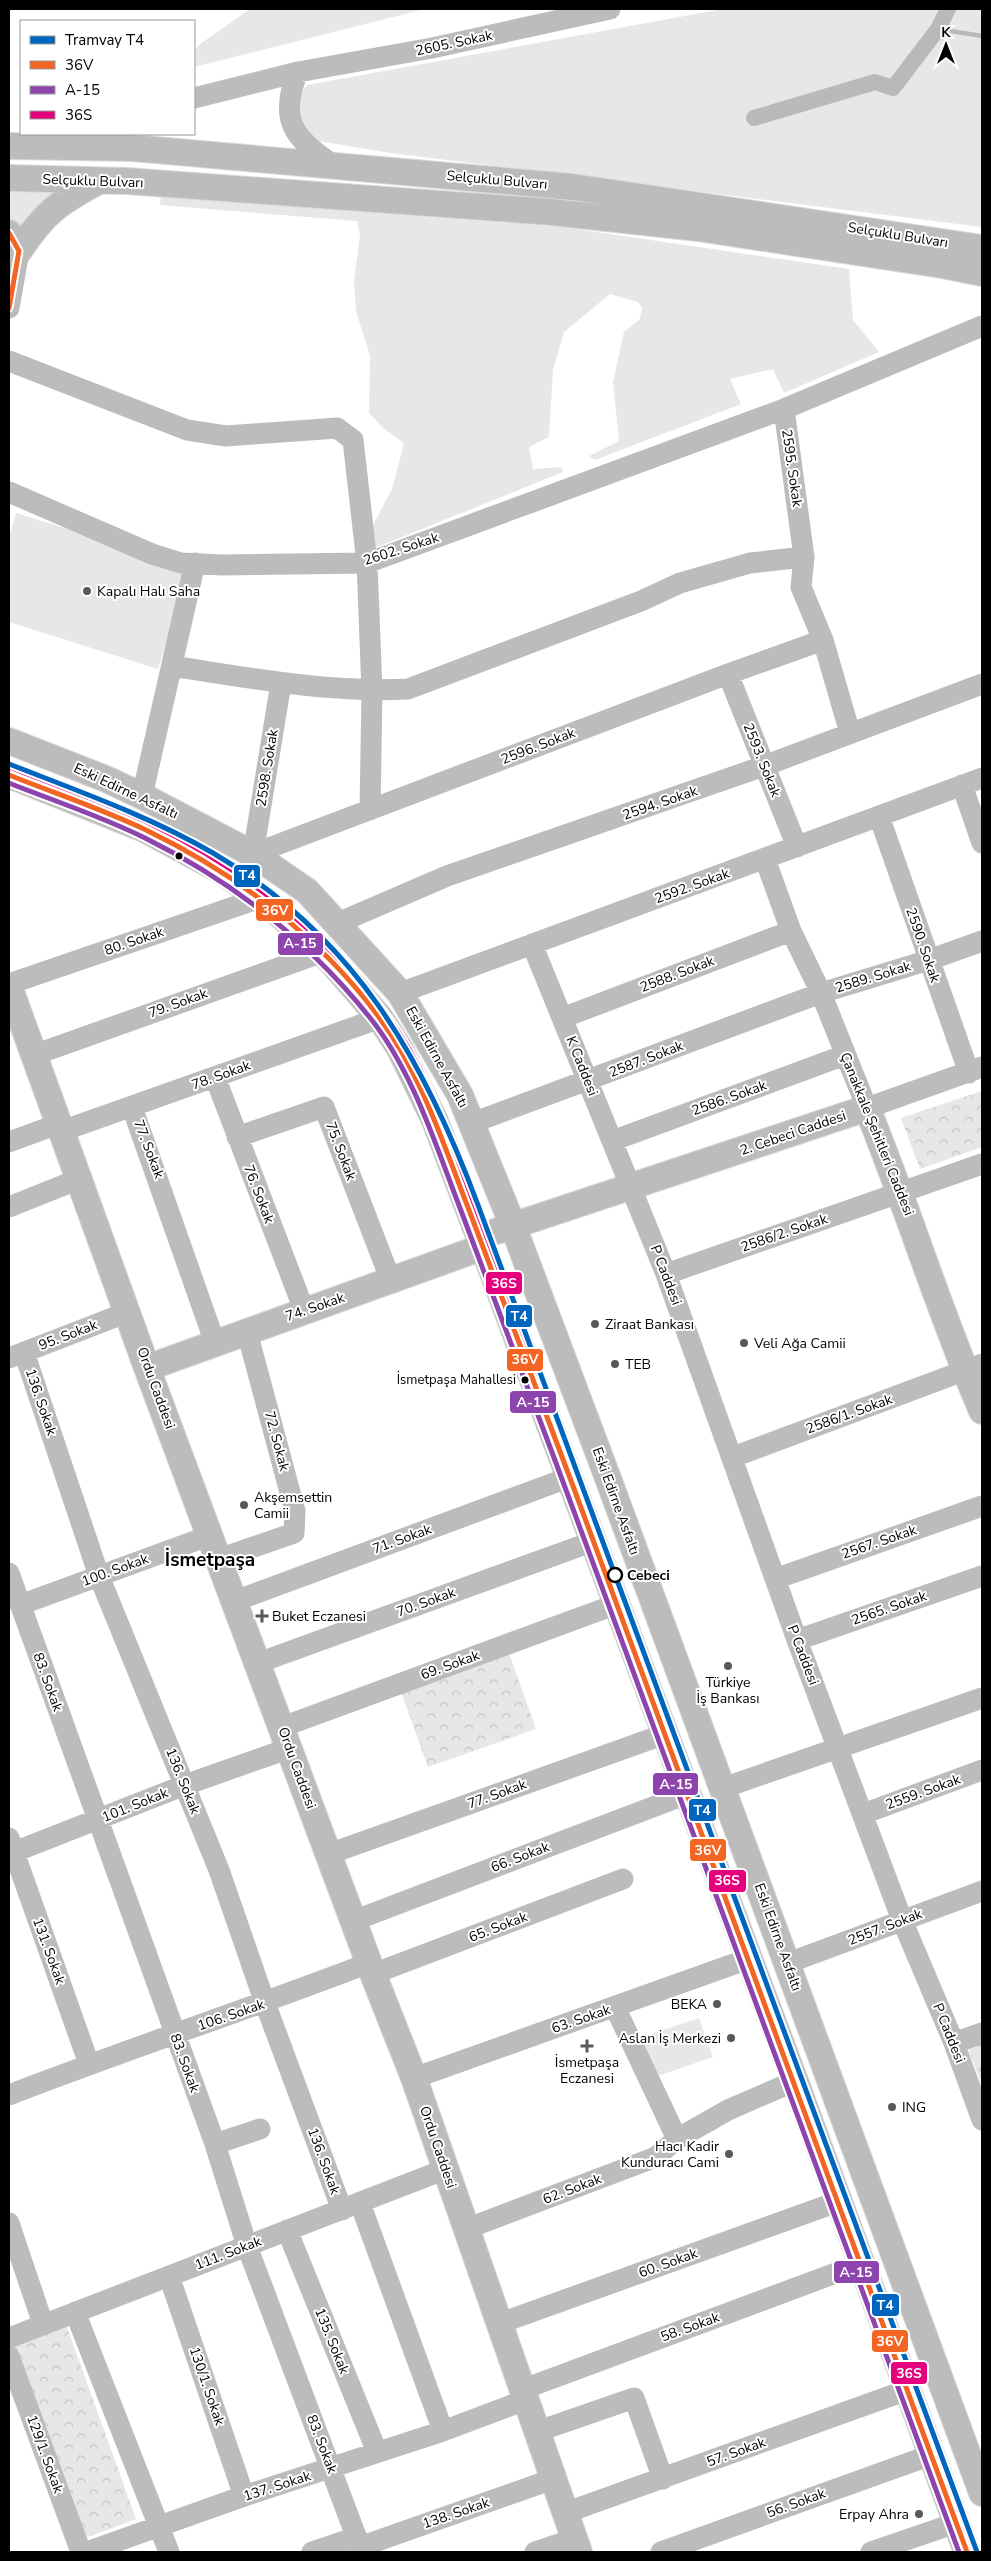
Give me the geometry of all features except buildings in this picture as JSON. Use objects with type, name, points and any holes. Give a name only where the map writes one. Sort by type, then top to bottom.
[{"type":"main road","name":"Selçuklu Bulvarı","points":[[9,146],[94,140],[335,166],[573,187],[982,248]]},
{"type":"main road","name":"Selçuklu Bulvarı","points":[[9,178],[100,180],[561,213],[698,228],[942,264],[982,273]]},
{"type":"main road","points":[[14,242],[35,228],[64,200],[100,180]]},
{"type":"main road","name":"Eski Edirne Asfaltı","points":[[9,741],[106,779],[142,796],[253,854],[307,891],[400,993],[460,1095],[515,1231],[788,1963],[982,2493]]},
{"type":"main road","name":"Eski Edirne Asfaltı","points":[[9,775],[144,829],[220,870],[260,898],[323,952],[380,1018],[400,1049],[435,1121],[570,1477],[795,2081],[837,2202],[967,2552]]},
{"type":"main road","name":"Ordu Caddesi","points":[[9,985],[148,1368],[353,1921],[414,2078],[576,2545]]},
{"type":"main road","name":"2. Cebeci Caddesi","points":[[515,1231],[597,1196],[631,1188],[868,1108]]},
{"type":"main road","name":"Çanakkale Şehitleri Caddesi","points":[[868,1108],[974,1368],[982,1411]]},
{"type":"main road","name":"74. Sokak","points":[[148,1368],[304,1310],[391,1281],[481,1242],[515,1231]]},
{"type":"street","name":"2605. Sokak","points":[[195,98],[298,72],[425,50],[610,9]]},
{"type":"street","points":[[298,72],[289,92],[288,110],[294,131],[310,149],[335,166]]},
{"type":"street","points":[[9,308],[14,242]]},
{"type":"street","points":[[784,409],[982,326]]},
{"type":"street","points":[[9,361],[187,430],[226,436],[337,428],[353,440],[367,563],[372,691],[370,810]]},
{"type":"street","name":"2595. Sokak","points":[[784,409],[804,557],[801,587],[823,640],[850,733]]},
{"type":"street","name":"2602. Sokak","points":[[9,492],[152,554],[181,563],[367,563],[784,409]]},
{"type":"street","points":[[172,666],[281,683],[372,691],[408,689],[642,601],[680,583],[707,574],[750,563],[804,557]]},
{"type":"street","points":[[142,796],[195,563]]},
{"type":"street","name":"2596. Sokak","points":[[253,854],[728,674],[823,640]]},
{"type":"street","name":"2593. Sokak","points":[[728,674],[797,847]]},
{"type":"street","name":"2598. Sokak","points":[[253,854],[281,683]]},
{"type":"street","name":"2594. Sokak","points":[[338,923],[448,876],[764,766],[982,684]]},
{"type":"street","name":"2592. Sokak","points":[[400,993],[982,778]]},
{"type":"street","points":[[962,785],[982,843]]},
{"type":"street","name":"2590. Sokak","points":[[879,816],[929,960],[976,1070]]},
{"type":"street","name":"Çanakkale Şehitleri Caddesi","points":[[765,859],[791,931],[821,993],[868,1108]]},
{"type":"street","name":"80. Sokak","points":[[9,985],[260,898]]},
{"type":"street","name":"2588. Sokak","points":[[562,1018],[791,931]]},
{"type":"street","name":"2589. Sokak","points":[[821,993],[929,960],[982,940]]},
{"type":"street","name":"K Caddesi","points":[[532,944],[631,1188]]},
{"type":"street","name":"79. Sokak","points":[[34,1055],[323,952]]},
{"type":"street","name":"2587. Sokak","points":[[472,1123],[821,993]]},
{"type":"street","name":"78. Sokak","points":[[9,1142],[132,1107],[380,1018]]},
{"type":"street","name":"2586. Sokak","points":[[612,1141],[845,1055]]},
{"type":"street","name":"2. Cebeci Caddesi","points":[[868,1108],[976,1070]]},
{"type":"street","name":"76. Sokak","points":[[215,1077],[304,1310]]},
{"type":"street","name":"77. Sokak","points":[[132,1107],[219,1342]]},
{"type":"street","name":"75. Sokak","points":[[237,1137],[324,1107],[391,1281]]},
{"type":"street","name":"2586/2. Sokak","points":[[666,1274],[982,1164]]},
{"type":"street","points":[[9,1207],[79,1179]]},
{"type":"street","name":"P Caddesi","points":[[631,1188],[666,1274],[797,1640],[840,1748],[902,1920],[954,2043],[982,2120]]},
{"type":"street","name":"95. Sokak","points":[[16,1355],[128,1312]]},
{"type":"street","name":"72. Sokak","points":[[215,1547],[294,1533],[296,1511],[247,1332]]},
{"type":"street","name":"136. Sokak","points":[[16,1355],[99,1576],[219,1870],[265,2003],[444,2431]]},
{"type":"street","name":"2586/1. Sokak","points":[[733,1457],[974,1368]]},
{"type":"street","name":"71. Sokak","points":[[235,1601],[570,1477]]},
{"type":"street","name":"2567. Sokak","points":[[775,1579],[982,1506]]},
{"type":"street","name":"70. Sokak","points":[[258,1664],[594,1541]]},
{"type":"street","name":"100. Sokak","points":[[18,1614],[99,1576],[215,1547]]},
{"type":"street","name":"83. Sokak","points":[[9,1575],[18,1614],[98,1821],[215,2144],[247,2246],[360,2545]]},
{"type":"street","name":"2565. Sokak","points":[[797,1640],[982,1576]]},
{"type":"street","name":"69. Sokak","points":[[286,1738],[617,1604]]},
{"type":"street","points":[[722,1788],[982,1698]]},
{"type":"street","name":"77. Sokak","points":[[329,1854],[665,1734]]},
{"type":"street","name":"101. Sokak","points":[[10,1848],[98,1821],[185,1785],[286,1738]]},
{"type":"street","name":"2559. Sokak","points":[[864,1814],[982,1770]]},
{"type":"street","name":"66. Sokak","points":[[353,1921],[687,1794]]},
{"type":"street","name":"131. Sokak","points":[[10,1848],[90,2064]]},
{"type":"street","name":"65. Sokak","points":[[371,1968],[623,1879]]},
{"type":"street","name":"2557. Sokak","points":[[788,1963],[982,1891]]},
{"type":"street","name":"63. Sokak","points":[[414,2078],[748,1959]]},
{"type":"street","name":"106. Sokak","points":[[9,2096],[174,2034],[371,1968]]},
{"type":"street","points":[[614,2008],[678,2139]]},
{"type":"street","points":[[954,2043],[982,2034]]},
{"type":"street","name":"62. Sokak","points":[[466,2229],[656,2157],[678,2139],[728,2110],[795,2081]]},
{"type":"street","points":[[215,2144],[260,2128]]},
{"type":"street","name":"111. Sokak","points":[[9,2338],[446,2169]]},
{"type":"street","name":"60. Sokak","points":[[498,2324],[837,2202]]},
{"type":"street","points":[[9,2224],[43,2324]]},
{"type":"street","name":"135. Sokak","points":[[287,2230],[377,2452]]},
{"type":"street","name":"58. Sokak","points":[[523,2395],[860,2264]]},
{"type":"street","name":"130/1. Sokak","points":[[169,2276],[244,2496]]},
{"type":"street","points":[[75,2312],[169,2552]]},
{"type":"street","name":"129/1. Sokak","points":[[9,2356],[81,2552]]},
{"type":"street","name":"57. Sokak","points":[[565,2513],[907,2390]]},
{"type":"street","name":"137. Sokak","points":[[87,2552],[110,2549],[160,2527],[244,2496],[444,2431],[523,2395]]},
{"type":"street","points":[[536,2432],[634,2398],[663,2479]]},
{"type":"street","name":"56. Sokak","points":[[661,2552],[931,2455]]},
{"type":"street","name":"138. Sokak","points":[[312,2552],[360,2545],[552,2479]]},
{"type":"street","points":[[871,2552],[956,2523]]},
{"type":"street","points":[[535,2552],[576,2545]]},
{"type":"green space","points":[[250,9],[425,9],[195,67],[195,51],[200,44]]},
{"type":"green space","points":[[723,9],[982,10],[982,227],[391,153],[318,141],[303,129],[294,109],[299,95],[307,85]]},
{"type":"green space","points":[[9,189],[58,189],[29,214],[17,237],[9,217]]},
{"type":"green space","points":[[161,196],[562,227],[849,269],[853,320],[879,352],[784,393],[773,369],[730,379],[741,404],[595,460],[589,456],[619,441],[613,382],[624,332],[640,319],[642,308],[638,302],[610,294],[564,332],[553,370],[549,437],[529,447],[533,469],[562,467],[563,472],[375,548],[373,525],[392,489],[404,443],[384,429],[369,413],[370,356],[356,311],[354,280],[360,235],[357,221],[160,205]]},
{"type":"green space","points":[[16,513],[190,567],[158,669],[9,622],[9,538]]},
{"type":"green space","points":[[982,1091],[982,1147],[920,1169],[901,1118]]},
{"type":"green space","points":[[509,1653],[536,1729],[428,1767],[401,1692]]},
{"type":"green space","points":[[699,2018],[713,2057],[655,2077],[642,2037]]},
{"type":"green space","points":[[982,2043],[982,2086],[968,2048]]},
{"type":"green space","points":[[67,2327],[136,2519],[85,2538],[14,2346]]},
{"type":"waterway","points":[[754,118],[875,82],[893,88],[938,29],[948,9]]},
{"type":"waterway","points":[[938,29],[982,36]]},
{"type":"tram line","name":"T4","points":[[9,764],[164,827],[213,853],[263,886],[306,922],[344,962],[378,1005],[407,1050],[433,1099],[457,1151],[478,1205],[977,2552]]},
{"type":"transit line","name":"36V","points":[[9,233],[19,251],[9,308]]},
{"type":"transit line","name":"36S","points":[[12,768],[149,823],[183,840],[248,881],[307,928],[335,955],[385,1013],[413,1057],[446,1129],[575,1470],[974,2549]]},
{"type":"transit line","name":"36V","points":[[9,775],[146,830],[180,847],[245,888],[275,910],[332,961],[381,1020],[409,1064],[441,1137],[573,1486],[967,2552]]},
{"type":"transit line","name":"A-15","points":[[9,783],[145,838],[178,855],[239,894],[296,939],[322,964],[371,1019],[399,1062],[432,1135],[556,1463],[959,2552]]},
{"type":"place","name":"Kapalı Halı Saha","points":[[87,591]]},
{"type":"place","name":"Ziraat Bankası","points":[[595,1324]]},
{"type":"place","name":"Veli Ağa Camii","points":[[744,1343]]},
{"type":"place","name":"TEB","points":[[615,1364]]},
{"type":"place","name":"İsmetpaşa Mahallesi","points":[[525,1380]]},
{"type":"place","name":"Akşemsettin Camii","points":[[244,1505]]},
{"type":"place","name":"Cebeci","points":[[615,1575]]},
{"type":"place","name":"Buket Eczanesi","points":[[262,1616]]},
{"type":"place","name":"Türkiye İş Bankası","points":[[728,1666]]},
{"type":"place","name":"BEKA","points":[[717,2004]]},
{"type":"place","name":"Aslan İş Merkezi","points":[[731,2038]]},
{"type":"place","name":"İsmetpaşa Eczanesi","points":[[587,2046]]},
{"type":"place","name":"ING","points":[[892,2107]]},
{"type":"place","name":"Hacı Kadir Kunduracı Cami","points":[[729,2154]]},
{"type":"place","name":"Erpay Ahra","points":[[919,2514]]},
{"type":"district","name":"İsmetpaşa","points":[[210,1560]]}]
